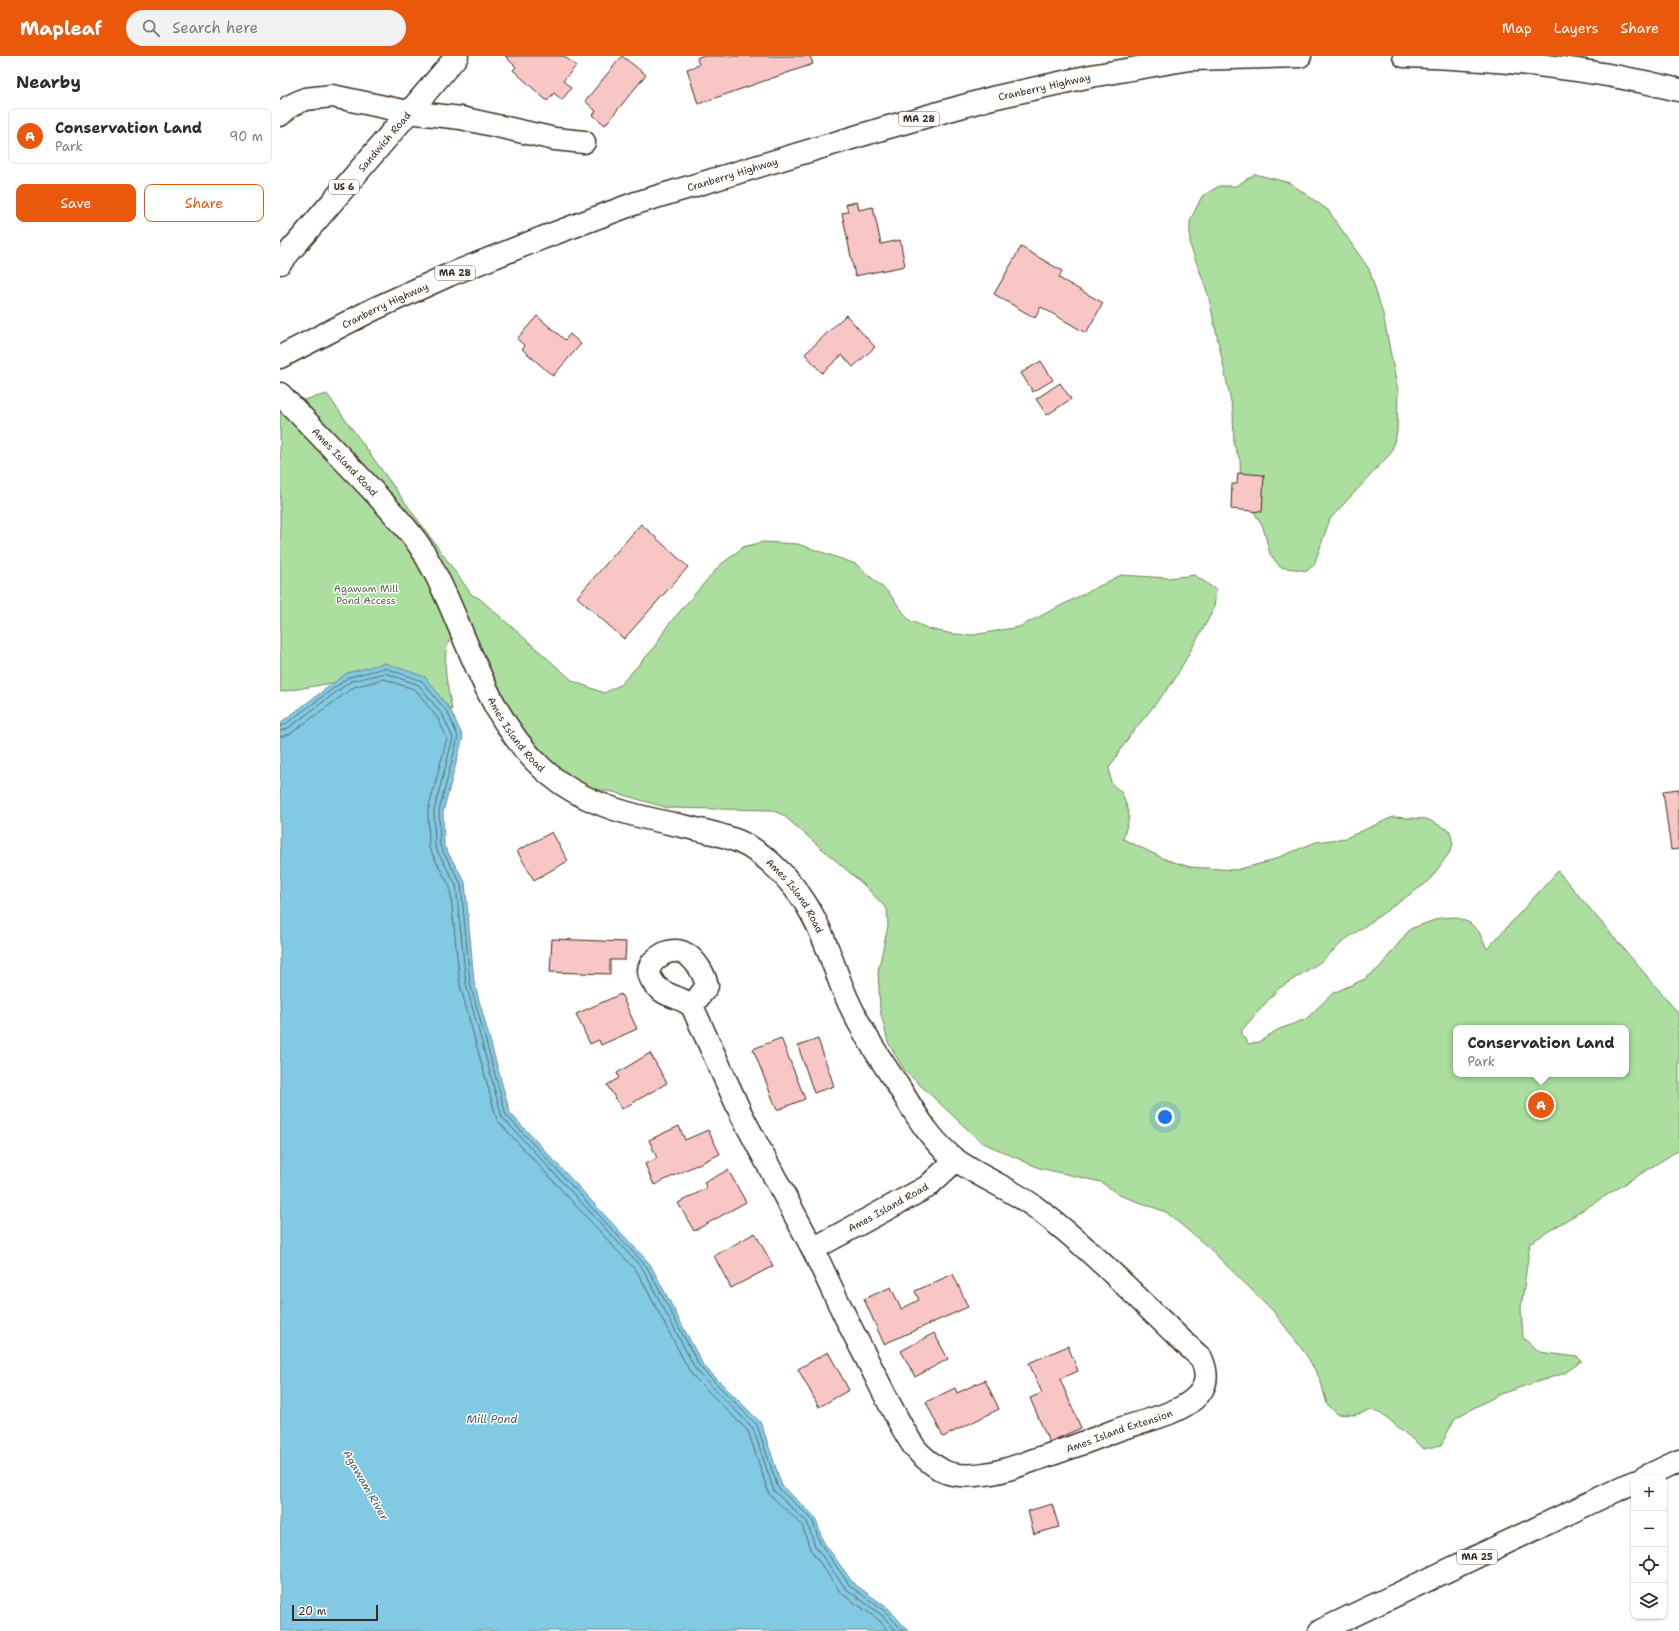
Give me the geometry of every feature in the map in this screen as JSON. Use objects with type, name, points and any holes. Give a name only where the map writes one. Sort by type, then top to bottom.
[{"type":"main road","name":"Sandwich Road","points":[[280,263],[457,56]]},
{"type":"main road","name":"Cranberry Highway","points":[[280,357],[374,308],[449,275],[542,238],[636,203],[885,128],[992,98],[1091,76],[1199,58],[1300,56]]},
{"type":"main road","points":[[1404,56],[1446,57],[1538,64],[1606,73],[1679,90]]},
{"type":"main road","points":[[280,115],[290,106],[305,99],[332,96],[408,112],[461,118],[555,139],[584,142]]},
{"type":"main road","name":"Ames Island Road","points":[[280,394],[372,490],[420,547],[438,580],[495,705],[511,732],[539,765],[568,788],[616,810],[658,821],[716,833],[742,843],[770,862],[795,887],[814,919],[830,952],[856,1020],[868,1041],[927,1130],[946,1152],[956,1160],[928,1186],[813,1249]]},
{"type":"main road","points":[[692,1006],[742,1116],[813,1249]]},
{"type":"main road","name":"Ames Island Extension","points":[[813,1249],[840,1308],[886,1398],[916,1448],[925,1458],[946,1472],[966,1476],[984,1475],[1002,1471],[1052,1455],[1118,1430],[1154,1419],[1194,1399],[1202,1391],[1206,1380],[1206,1368],[1201,1358],[1137,1295],[1064,1229],[1038,1209],[974,1173],[956,1160]]},
{"type":"main road","points":[[1649,1475],[1679,1461]]},
{"type":"main road","name":"MA 25","points":[[1320,1631],[1631,1483]]},
{"type":"green space","points":[[1255,174],[1290,183],[1328,210],[1369,269],[1383,314],[1398,391],[1397,432],[1391,453],[1330,519],[1314,565],[1307,571],[1280,567],[1270,554],[1263,527],[1241,490],[1240,460],[1234,445],[1233,411],[1208,294],[1190,245],[1190,221],[1202,196],[1219,186],[1236,186]]},
{"type":"green space","name":"Agawam Mill Pond Access","points":[[327,394],[472,595],[479,598],[573,681],[604,693],[620,685],[653,649],[668,625],[719,566],[743,547],[763,542],[798,544],[856,564],[889,593],[909,620],[929,629],[953,634],[973,635],[1019,627],[1121,575],[1168,578],[1195,575],[1216,590],[1214,609],[1173,682],[1129,737],[1109,768],[1111,783],[1122,793],[1128,810],[1129,818],[1123,839],[1167,860],[1190,867],[1236,870],[1267,862],[1316,842],[1346,838],[1393,817],[1427,819],[1450,831],[1453,844],[1450,852],[1429,881],[1345,940],[1322,961],[1278,989],[1242,1030],[1242,1035],[1249,1044],[1259,1042],[1277,1030],[1306,1019],[1333,993],[1365,979],[1379,968],[1410,929],[1440,918],[1455,917],[1470,923],[1479,932],[1487,949],[1558,871],[1679,1014],[1679,1150],[1530,1243],[1521,1308],[1523,1338],[1540,1352],[1577,1357],[1582,1361],[1565,1373],[1500,1394],[1455,1418],[1441,1445],[1424,1449],[1380,1412],[1372,1410],[1354,1415],[1337,1414],[1327,1404],[1320,1379],[1307,1356],[1274,1312],[1209,1248],[1166,1212],[1119,1195],[1101,1182],[1039,1168],[981,1142],[904,1070],[888,1042],[880,1010],[878,971],[888,926],[887,909],[864,885],[783,815],[771,810],[668,808],[613,792],[579,787],[514,734],[454,633],[446,650],[445,660],[452,710],[355,679],[280,692],[280,406]]},
{"type":"water","name":"Mill Pond","points":[[385,663],[425,677],[451,711],[463,737],[443,812],[444,846],[465,882],[474,982],[510,1113],[650,1264],[703,1365],[761,1423],[782,1486],[815,1517],[823,1541],[853,1583],[889,1609],[908,1631],[280,1631],[280,723],[347,673]]},
{"type":"building","points":[[505,56],[564,56],[576,66],[563,81],[571,88],[562,100],[554,93],[547,101],[513,70],[516,67]]},
{"type":"building","points":[[622,56],[646,75],[605,125],[593,115],[596,111],[585,101]]},
{"type":"building","points":[[701,56],[810,56],[813,64],[698,104],[687,69],[699,65],[697,58]]},
{"type":"building","points":[[857,202],[859,210],[873,207],[881,244],[900,240],[905,266],[855,276],[842,213],[848,212],[846,204]]},
{"type":"building","points":[[1021,247],[1062,271],[1059,278],[1103,303],[1086,333],[1041,307],[1035,318],[994,294]]},
{"type":"building","points":[[846,315],[875,347],[853,367],[842,355],[822,373],[805,354]]},
{"type":"building","points":[[537,316],[565,340],[570,334],[581,344],[553,376],[522,349],[525,346],[517,339]]},
{"type":"building","points":[[1041,361],[1053,380],[1033,392],[1021,373]]},
{"type":"building","points":[[1060,383],[1071,399],[1047,415],[1036,399]]},
{"type":"building","points":[[1238,473],[1264,475],[1262,512],[1231,509],[1232,484],[1237,484]]},
{"type":"building","points":[[641,524],[688,567],[624,639],[577,597]]},
{"type":"building","points":[[1679,789],[1679,849],[1671,850],[1663,791]]},
{"type":"building","points":[[552,832],[568,861],[534,880],[517,851]]},
{"type":"building","points":[[552,939],[626,942],[625,960],[610,960],[610,974],[550,972]]},
{"type":"building","points":[[621,994],[637,1029],[601,1045],[599,1040],[590,1044],[576,1014]]},
{"type":"building","points":[[781,1038],[805,1099],[777,1110],[753,1049]]},
{"type":"building","points":[[818,1039],[834,1086],[814,1093],[798,1046]]},
{"type":"building","points":[[650,1053],[667,1083],[622,1109],[607,1085],[619,1078],[617,1073]]},
{"type":"building","points":[[679,1126],[685,1140],[708,1130],[720,1154],[654,1185],[645,1164],[657,1158],[649,1140]]},
{"type":"building","points":[[728,1170],[746,1202],[694,1231],[678,1203],[707,1188],[704,1183]]},
{"type":"building","points":[[755,1233],[773,1266],[731,1288],[714,1256]]},
{"type":"building","points":[[953,1274],[968,1307],[884,1344],[864,1299],[891,1287],[901,1309],[919,1300],[915,1291]]},
{"type":"building","points":[[934,1333],[948,1359],[915,1377],[901,1351]]},
{"type":"building","points":[[1068,1346],[1078,1371],[1060,1379],[1081,1428],[1049,1442],[1030,1398],[1042,1393],[1029,1363]]},
{"type":"building","points":[[828,1352],[849,1390],[819,1407],[798,1369]]},
{"type":"building","points":[[985,1380],[999,1409],[943,1437],[926,1402],[955,1388],[957,1393]]},
{"type":"building","points":[[1052,1504],[1059,1527],[1034,1534],[1028,1511]]},
{"type":"place","name":"Conservation Land","points":[[1541,1105]]},
{"type":"water label","name":"Agawam River","points":[[366,1485]]}]
